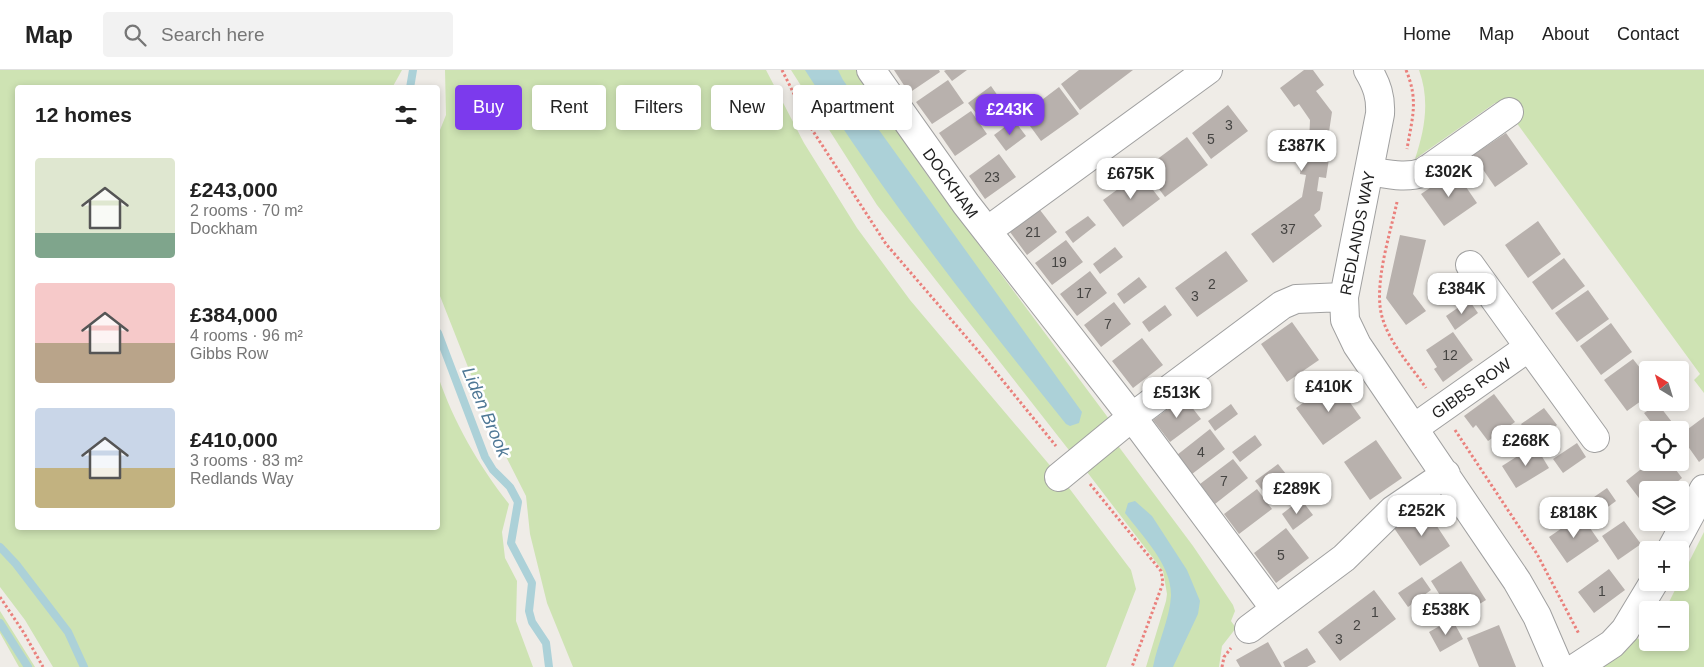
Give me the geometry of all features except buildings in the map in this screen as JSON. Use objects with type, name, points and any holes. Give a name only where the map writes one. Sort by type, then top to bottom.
[{"type":"street","name":"DOCKHAM","points":[[871,70],[966,204],[1198,503],[1275,609]]},
{"type":"street","name":"DOCKHAM","points":[[988,231],[1208,70]]},
{"type":"street","name":"REDLANDS WAY","points":[[1368,70],[1376,83],[1381,100],[1344,297],[1345,320],[1350,333],[1517,581],[1537,616],[1559,667]]},
{"type":"street","points":[[1369,171],[1402,176],[1414,176],[1424,172],[1509,112]]},
{"type":"street","name":"GIBBS ROW","points":[[1470,266],[1595,438]]},
{"type":"street","points":[[1066,471],[1132,417],[1282,305],[1296,299],[1344,297]]},
{"type":"street","name":"GIBBS ROW","points":[[1414,428],[1529,347]]},
{"type":"street","points":[[1249,629],[1344,558],[1393,510],[1446,474]]},
{"type":"street","points":[[1676,541],[1704,488]]},
{"type":"street","points":[[1577,667],[1612,644],[1625,630],[1649,591]]},
{"type":"path","points":[[782,70],[811,128],[886,244],[1066,471],[1161,571],[1163,583],[1132,667]]},
{"type":"path","points":[[0,598],[24,633],[43,667]]},
{"type":"green space","points":[[0,70],[402,70],[394,85],[15,85],[15,530],[440,530],[440,382],[451,410],[468,443],[487,474],[509,504],[502,532],[505,558],[517,581],[516,621],[533,667],[53,667],[25,620],[0,587]]},
{"type":"green space","points":[[445,70],[766,70],[774,85],[711,85],[711,130],[783,130],[783,103],[793,122],[793,130],[797,130],[857,228],[910,300],[1069,488],[1131,570],[1136,589],[1106,667],[573,667],[547,603],[530,534],[526,496],[494,433],[440,296],[440,130],[446,115]]},
{"type":"green space","points":[[791,70],[857,70],[867,85],[801,85]]},
{"type":"green space","points":[[1419,70],[1704,70],[1704,393],[1694,380],[1700,374],[1516,122],[1508,105],[1495,103],[1415,159],[1424,126],[1425,114],[1424,92]]},
{"type":"green space","points":[[829,130],[897,130],[927,175],[1112,423],[1072,454],[877,205]]},
{"type":"green space","points":[[1116,443],[1193,546],[1233,605],[1235,611],[1231,621],[1236,628],[1222,646],[1219,667],[1146,667],[1166,601],[1167,594],[1163,571],[1084,468]]},
{"type":"green space","points":[[1704,532],[1704,667],[1602,667],[1634,636],[1639,639],[1639,651],[1689,651],[1689,601],[1670,601],[1674,591],[1689,591],[1689,562]]},
{"type":"green space","points":[[0,611],[35,667],[19,667],[0,633]]},
{"type":"water","points":[[805,70],[838,70],[847,85],[815,85]]},
{"type":"water","points":[[844,130],[879,130],[1082,412],[1079,423],[1070,426],[1066,424],[930,251]]},
{"type":"water","points":[[1135,501],[1152,516],[1187,570],[1200,601],[1198,614],[1173,667],[1153,667],[1170,604],[1170,584],[1167,573],[1155,552],[1125,513],[1128,503]]},
{"type":"waterway","name":"Liden Brook","points":[[410,85],[413,70]]},
{"type":"waterway","name":"Liden Brook","points":[[440,338],[485,457],[493,470],[510,487],[518,502],[511,543],[532,583],[529,611],[532,622],[546,643],[549,667]]},
{"type":"waterway","points":[[0,547],[16,564],[68,632],[84,667]]},
{"type":"waterway","points":[[0,623],[28,667]]}]
